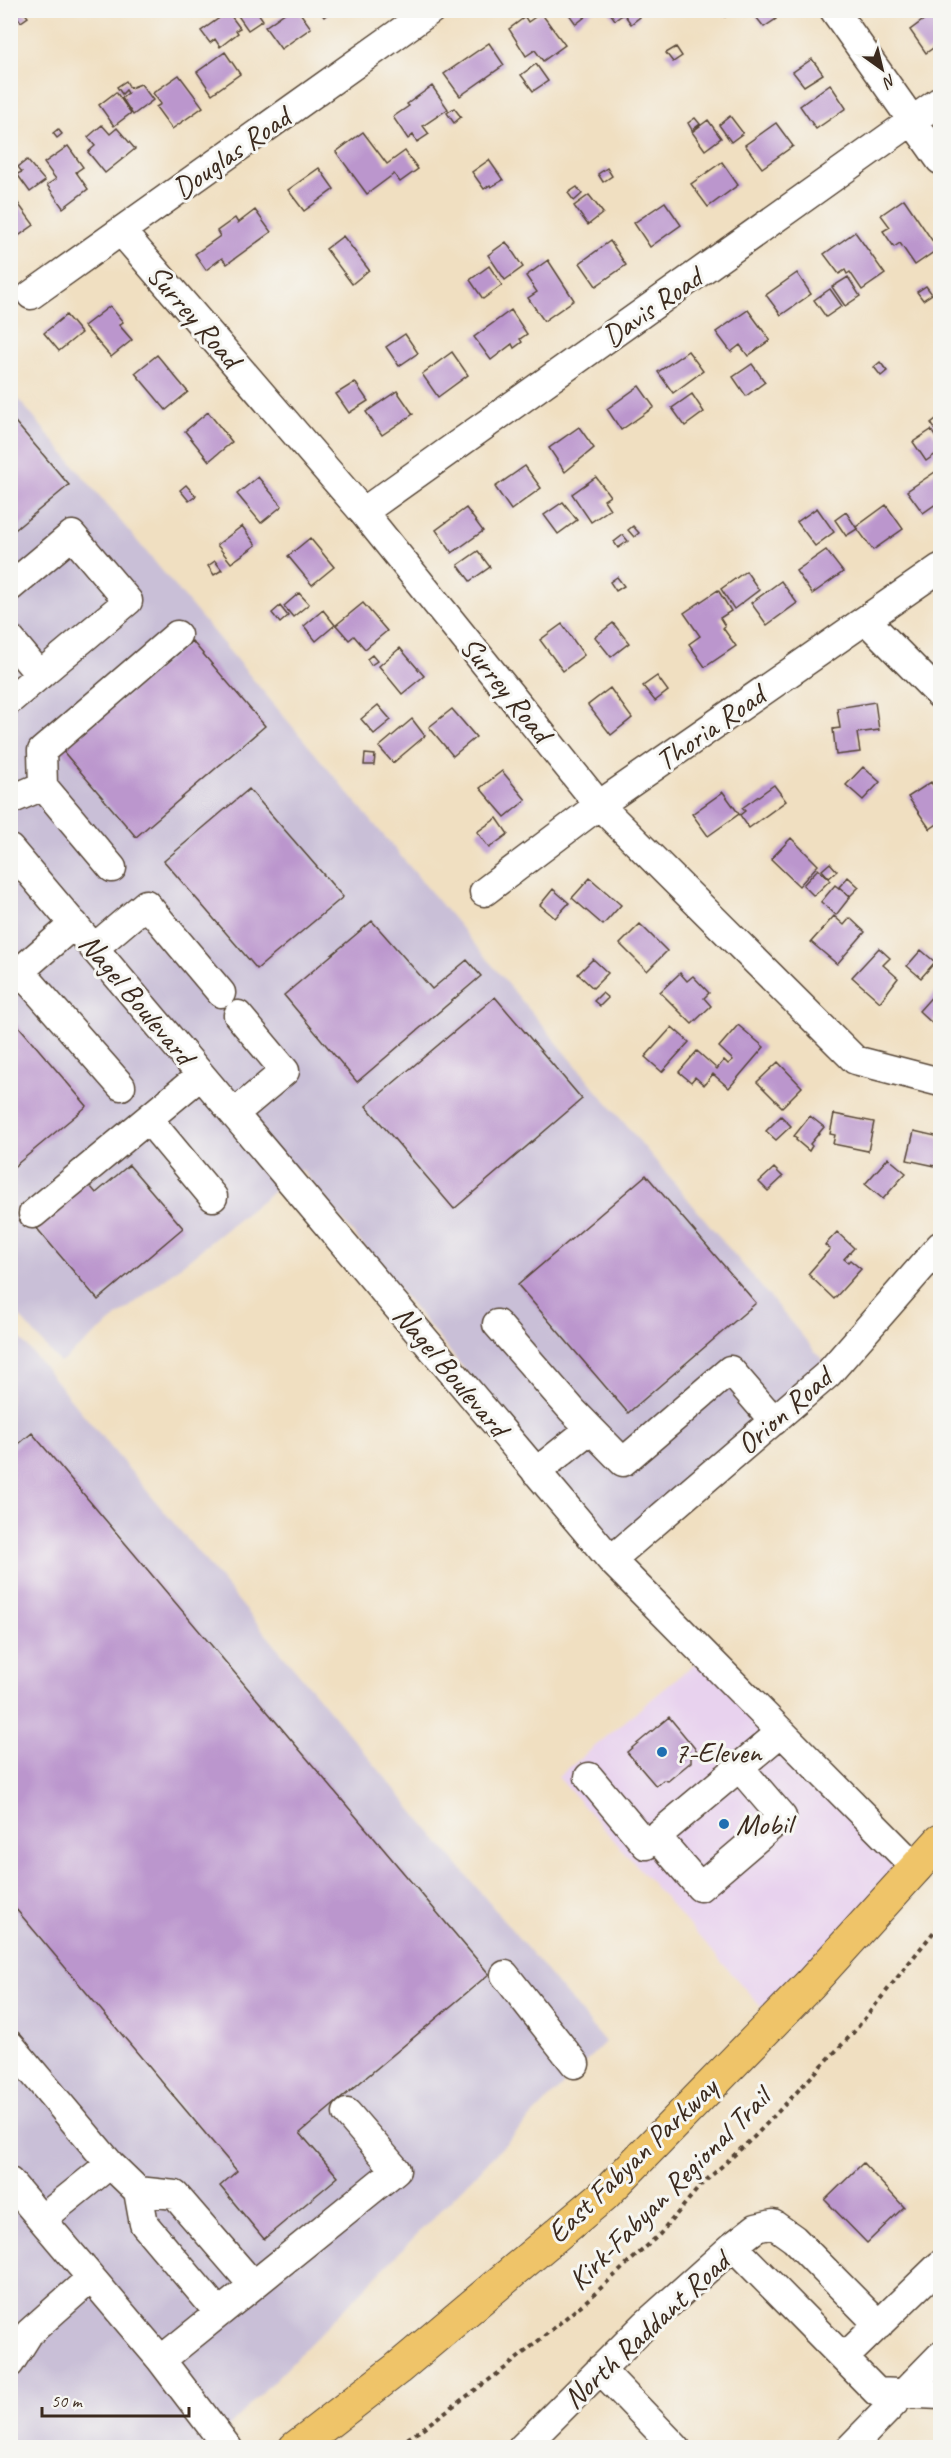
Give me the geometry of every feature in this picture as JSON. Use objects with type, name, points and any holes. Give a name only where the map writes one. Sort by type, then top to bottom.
[{"type":"main road","name":"East Fabyan Parkway","points":[[295,2448],[397,2369],[604,2195],[810,1984],[917,1869],[940,1841]]},
{"type":"street","name":"Douglas Road","points":[[31,295],[431,10]]},
{"type":"street","points":[[834,10],[940,160]]},
{"type":"street","name":"Davis Road","points":[[363,512],[940,101]]},
{"type":"street","name":"Surrey Road","points":[[121,231],[363,512],[599,805],[855,1060],[940,1082]]},
{"type":"street","points":[[10,587],[72,536],[128,601],[10,700]]},
{"type":"street","name":"Thoria Road","points":[[483,892],[599,805],[940,568]]},
{"type":"street","points":[[866,620],[940,695]]},
{"type":"street","points":[[112,868],[43,786],[42,750],[177,635]]},
{"type":"street","points":[[10,639],[40,675]]},
{"type":"street","points":[[10,800],[43,786]]},
{"type":"street","name":"Nagel Boulevard","points":[[10,849],[611,1560],[917,1869]]},
{"type":"street","points":[[94,948],[146,904],[285,1071],[234,1114]]},
{"type":"street","points":[[74,924],[20,970],[121,1086]]},
{"type":"street","points":[[33,1214],[201,1075]]},
{"type":"street","points":[[148,1119],[213,1197]]},
{"type":"street","name":"Orion Road","points":[[611,1560],[828,1374],[940,1246]]},
{"type":"street","points":[[497,1323],[590,1429],[623,1461],[730,1370],[774,1421]]},
{"type":"street","points":[[536,1472],[590,1429]]},
{"type":"street","points":[[589,1777],[646,1845],[780,1733]]},
{"type":"street","points":[[656,1836],[700,1887],[782,1817],[739,1767]]},
{"type":"street","points":[[505,1975],[575,2064]]},
{"type":"street","points":[[10,2045],[110,2164],[138,2191],[144,2224],[219,2313]]},
{"type":"street","points":[[161,2360],[396,2170],[347,2113]]},
{"type":"street","points":[[42,2219],[110,2164]]},
{"type":"street","points":[[10,2182],[161,2360],[228,2448]]},
{"type":"street","points":[[138,2191],[175,2195],[253,2285]]},
{"type":"street","points":[[733,2246],[756,2228],[773,2224],[794,2239],[879,2325]]},
{"type":"street","name":"North Raddant Road","points":[[522,2448],[646,2324],[733,2246],[877,2392],[940,2395]]},
{"type":"street","points":[[844,2358],[940,2265]]},
{"type":"street","points":[[10,2363],[20,2337],[91,2278]]},
{"type":"street","points":[[850,2448],[940,2356]]},
{"type":"street","points":[[600,2369],[676,2448]]},
{"type":"path","name":"Kirk-Fabyan Regional Trail","points":[[392,2448],[415,2434],[508,2366],[591,2297],[660,2234],[700,2186],[754,2137],[853,2033],[940,1924]]},
{"type":"shaded area","points":[[10,389],[825,1363],[610,1548],[301,1169],[60,1363],[11,1307]]},
{"type":"shaded area","points":[[10,1326],[605,2042],[209,2447],[11,2447]]},
{"type":"shaded area","points":[[700,1659],[910,1869],[770,2017],[558,1777]]},
{"type":"building","points":[[234,10],[256,10],[263,20],[248,30]]},
{"type":"building","points":[[289,10],[298,10],[311,28],[281,49],[265,27]]},
{"type":"building","points":[[319,10],[332,10],[324,17]]},
{"type":"building","points":[[566,10],[594,10],[576,24]]},
{"type":"building","points":[[608,10],[635,10],[640,17],[631,24],[624,14],[615,20]]},
{"type":"building","points":[[720,10],[734,10],[725,17]]},
{"type":"building","points":[[770,10],[776,19],[764,27],[756,17]]},
{"type":"building","points":[[940,10],[940,43],[926,53],[910,30]]},
{"type":"building","points":[[23,11],[28,17],[21,22],[16,15]]},
{"type":"building","points":[[228,12],[240,28],[236,30],[238,33],[220,47],[215,39],[210,43],[201,31]]},
{"type":"building","points":[[541,13],[565,45],[543,61],[535,50],[526,56],[509,29],[525,17],[528,22]]},
{"type":"building","points":[[489,43],[504,65],[460,96],[444,74]]},
{"type":"building","points":[[676,47],[682,56],[673,62],[666,53]]},
{"type":"building","points":[[225,52],[240,74],[212,94],[197,72]]},
{"type":"building","points":[[812,59],[823,74],[804,86],[793,72]]},
{"type":"building","points":[[536,64],[548,81],[533,91],[521,75]]},
{"type":"building","points":[[179,75],[203,107],[172,129],[156,107],[161,104],[153,93]]},
{"type":"building","points":[[126,81],[130,88],[141,84],[153,100],[133,115],[122,98],[128,93],[126,90],[122,94],[117,87]]},
{"type":"building","points":[[830,84],[846,108],[816,129],[800,106]]},
{"type":"building","points":[[432,86],[448,109],[423,126],[429,134],[417,142],[413,135],[408,139],[393,117]]},
{"type":"building","points":[[116,92],[131,113],[114,126],[99,105]]},
{"type":"building","points":[[454,108],[461,117],[454,123],[447,113]]},
{"type":"building","points":[[730,116],[743,133],[731,142],[719,125]]},
{"type":"building","points":[[695,118],[700,124],[692,130],[688,123]]},
{"type":"building","points":[[708,120],[721,138],[705,150],[692,132]]},
{"type":"building","points":[[776,123],[793,146],[762,168],[745,145]]},
{"type":"building","points":[[102,125],[110,134],[117,128],[135,149],[105,173],[88,152],[95,146],[88,137]]},
{"type":"building","points":[[58,129],[62,134],[57,138],[53,133]]},
{"type":"building","points":[[363,132],[387,164],[405,151],[418,169],[400,182],[394,174],[367,194],[336,152]]},
{"type":"building","points":[[68,146],[83,167],[76,172],[88,189],[63,208],[47,185],[56,179],[44,163]]},
{"type":"building","points":[[27,160],[45,181],[30,192],[17,174],[22,172],[18,167]]},
{"type":"building","points":[[489,160],[503,180],[484,189],[472,172]]},
{"type":"building","points":[[722,162],[738,185],[708,207],[691,184]]},
{"type":"building","points":[[319,168],[334,189],[304,211],[288,190]]},
{"type":"building","points":[[607,168],[612,176],[603,182],[598,174]]},
{"type":"building","points":[[577,187],[582,194],[574,201],[568,193]]},
{"type":"building","points":[[589,195],[603,213],[588,225],[574,206]]},
{"type":"building","points":[[904,199],[938,249],[915,265],[900,243],[894,247],[883,231],[890,227],[881,215]]},
{"type":"building","points":[[17,202],[34,225],[14,239],[10,235],[10,207]]},
{"type":"building","points":[[665,202],[681,225],[650,247],[634,223]]},
{"type":"building","points":[[255,210],[271,232],[227,264],[222,258],[206,270],[195,254],[220,236],[217,231],[235,218],[238,223]]},
{"type":"building","points":[[855,232],[885,274],[862,290],[850,272],[847,274],[845,270],[839,274],[824,254]]},
{"type":"building","points":[[343,236],[369,270],[352,284],[326,249]]},
{"type":"building","points":[[610,241],[626,265],[596,286],[580,263]]},
{"type":"building","points":[[506,242],[523,267],[505,280],[488,255]]},
{"type":"building","points":[[548,260],[574,300],[544,321],[528,298],[537,292],[526,276]]},
{"type":"building","points":[[489,266],[502,285],[483,299],[470,280]]},
{"type":"building","points":[[797,273],[811,294],[781,315],[766,295]]},
{"type":"building","points":[[848,277],[860,296],[845,306],[832,287]]},
{"type":"building","points":[[926,286],[932,294],[923,300],[917,292]]},
{"type":"building","points":[[830,289],[842,306],[826,317],[814,300]]},
{"type":"building","points":[[110,306],[123,322],[119,325],[132,340],[111,357],[84,326]]},
{"type":"building","points":[[511,310],[527,334],[514,348],[512,344],[491,360],[474,337]]},
{"type":"building","points":[[748,310],[770,340],[748,356],[740,345],[731,352],[716,332]]},
{"type":"building","points":[[66,315],[81,333],[59,351],[44,333]]},
{"type":"building","points":[[405,334],[418,353],[399,366],[386,347]]},
{"type":"building","points":[[688,351],[703,371],[673,393],[658,372]]},
{"type":"building","points":[[452,352],[468,375],[438,397],[422,374]]},
{"type":"building","points":[[157,355],[188,392],[166,410],[135,373]]},
{"type":"building","points":[[880,362],[887,371],[881,376],[874,367]]},
{"type":"building","points":[[752,364],[765,382],[746,396],[733,377]]},
{"type":"building","points":[[355,382],[368,401],[349,413],[336,394]]},
{"type":"building","points":[[639,386],[654,407],[621,430],[607,409]]},
{"type":"building","points":[[397,391],[413,414],[382,435],[366,412]]},
{"type":"building","points":[[692,394],[704,412],[685,426],[672,408]]},
{"type":"building","points":[[208,412],[232,442],[209,461],[185,431]]},
{"type":"building","points":[[10,416],[69,485],[10,534]]},
{"type":"building","points":[[940,416],[940,437],[931,423]]},
{"type":"building","points":[[579,427],[594,448],[565,472],[549,448]]},
{"type":"building","points":[[931,430],[940,444],[940,451],[926,461],[913,442]]},
{"type":"building","points":[[525,466],[541,488],[511,510],[495,487]]},
{"type":"building","points":[[938,470],[940,473],[940,501],[923,513],[907,491]]},
{"type":"building","points":[[258,477],[282,506],[261,523],[237,494]]},
{"type":"building","points":[[596,477],[610,496],[604,500],[610,509],[591,522],[572,494]]},
{"type":"building","points":[[186,485],[196,496],[189,501],[180,490]]},
{"type":"building","points":[[563,502],[577,520],[558,534],[544,515]]},
{"type":"building","points":[[886,505],[903,529],[873,550],[856,527]]},
{"type":"building","points":[[466,508],[483,531],[452,553],[436,530]]},
{"type":"building","points":[[817,508],[834,532],[815,546],[797,522]]},
{"type":"building","points":[[846,512],[857,529],[846,536],[835,520]]},
{"type":"building","points":[[242,526],[256,545],[231,563],[217,545]]},
{"type":"building","points":[[633,526],[639,533],[634,537],[628,530]]},
{"type":"building","points":[[623,535],[628,541],[618,548],[614,542]]},
{"type":"building","points":[[310,538],[334,567],[312,585],[288,556]]},
{"type":"building","points":[[826,550],[843,572],[812,594],[796,571]]},
{"type":"building","points":[[478,551],[490,567],[470,581],[458,565]]},
{"type":"building","points":[[215,561],[222,570],[214,575],[208,566]]},
{"type":"building","points":[[746,571],[759,590],[734,609],[721,589]]},
{"type":"building","points":[[617,577],[624,586],[616,591],[610,582]]},
{"type":"building","points":[[781,581],[797,603],[767,625],[751,603]]},
{"type":"building","points":[[718,590],[731,611],[720,618],[725,626],[723,628],[736,646],[705,667],[689,644],[700,636],[684,613]]},
{"type":"building","points":[[299,593],[309,604],[293,617],[284,606]]},
{"type":"building","points":[[363,603],[387,631],[365,649],[354,636],[349,640],[336,625]]},
{"type":"building","points":[[280,606],[288,616],[280,623],[272,613]]},
{"type":"building","points":[[323,610],[335,625],[316,641],[304,626]]},
{"type":"building","points":[[613,623],[629,643],[611,657],[595,637]]},
{"type":"building","points":[[562,624],[584,655],[563,671],[540,640]]},
{"type":"building","points":[[192,641],[265,726],[136,837],[62,750]]},
{"type":"building","points":[[400,648],[424,676],[402,694],[379,666]]},
{"type":"building","points":[[372,655],[377,661],[371,665],[367,659]]},
{"type":"building","points":[[657,676],[668,691],[655,701],[643,686]]},
{"type":"building","points":[[610,688],[632,718],[611,735],[588,705]]},
{"type":"building","points":[[875,702],[879,730],[857,733],[860,752],[836,755],[833,729],[840,728],[837,708]]},
{"type":"building","points":[[378,705],[391,720],[374,734],[361,719]]},
{"type":"building","points":[[452,709],[476,737],[453,756],[429,727]]},
{"type":"building","points":[[412,719],[425,736],[393,763],[379,747]]},
{"type":"building","points":[[365,754],[375,755],[374,765],[364,765]]},
{"type":"building","points":[[863,767],[880,782],[863,800],[846,785]]},
{"type":"building","points":[[502,771],[526,800],[505,817],[480,788]]},
{"type":"building","points":[[931,782],[940,796],[940,822],[930,829],[908,797]]},
{"type":"building","points":[[774,785],[786,801],[749,828],[740,815],[745,811],[742,808]]},
{"type":"building","points":[[249,789],[343,897],[257,969],[164,861]]},
{"type":"building","points":[[723,792],[739,814],[708,836],[692,814]]},
{"type":"building","points":[[497,818],[508,834],[489,848],[477,832]]},
{"type":"building","points":[[791,838],[818,865],[799,886],[771,859]]},
{"type":"building","points":[[830,863],[837,871],[829,878],[822,870]]},
{"type":"building","points":[[818,869],[830,880],[814,896],[803,885]]},
{"type":"building","points":[[848,877],[859,887],[850,896],[839,887]]},
{"type":"building","points":[[590,878],[621,905],[603,925],[572,898]]},
{"type":"building","points":[[835,885],[850,897],[836,915],[821,902]]},
{"type":"building","points":[[553,889],[569,903],[555,918],[540,905]]},
{"type":"building","points":[[834,916],[844,925],[850,918],[865,932],[837,964],[811,942]]},
{"type":"building","points":[[372,921],[432,989],[467,960],[481,976],[357,1082],[284,995]]},
{"type":"building","points":[[640,924],[667,951],[647,971],[620,944]]},
{"type":"building","points":[[879,948],[890,958],[883,965],[898,978],[880,1002],[852,977]]},
{"type":"building","points":[[921,950],[935,962],[921,978],[907,966]]},
{"type":"building","points":[[593,959],[608,973],[593,988],[578,974]]},
{"type":"building","points":[[680,973],[687,981],[693,976],[709,993],[704,998],[711,1006],[692,1024],[660,992]]},
{"type":"building","points":[[936,992],[940,996],[940,1019],[937,1016],[932,1023],[919,1011]]},
{"type":"building","points":[[602,993],[608,998],[600,1006],[594,1001]]},
{"type":"building","points":[[495,997],[582,1099],[454,1209],[366,1106]]},
{"type":"building","points":[[10,1016],[87,1106],[10,1170]]},
{"type":"building","points":[[738,1025],[764,1047],[729,1088],[713,1074],[704,1085],[695,1077],[691,1082],[679,1072],[697,1051],[717,1069],[724,1060],[728,1064],[733,1060],[719,1047]]},
{"type":"building","points":[[672,1027],[689,1042],[662,1072],[645,1057]]},
{"type":"building","points":[[778,1062],[802,1087],[782,1107],[757,1082]]},
{"type":"building","points":[[834,1114],[874,1122],[868,1151],[833,1144],[835,1135],[830,1134]]},
{"type":"building","points":[[781,1116],[791,1126],[776,1140],[766,1131]]},
{"type":"building","points":[[810,1116],[824,1127],[810,1144],[812,1146],[809,1151],[794,1136]]},
{"type":"building","points":[[914,1131],[940,1137],[940,1167],[907,1160]]},
{"type":"building","points":[[888,1158],[906,1173],[883,1199],[865,1184]]},
{"type":"building","points":[[129,1165],[183,1228],[98,1300],[34,1225],[86,1181],[96,1193]]},
{"type":"building","points":[[774,1168],[783,1177],[768,1191],[759,1182]]},
{"type":"building","points":[[646,1175],[756,1303],[628,1413],[518,1285]]},
{"type":"building","points":[[837,1232],[854,1248],[844,1259],[848,1262],[850,1260],[861,1269],[834,1299],[808,1274],[830,1249],[825,1245]]},
{"type":"building","points":[[32,1433],[489,1974],[300,2133],[338,2177],[264,2239],[220,2186],[237,2171],[10,1902],[10,1451]]},
{"type":"building","name":"7-Eleven","points":[[669,1717],[697,1751],[691,1757],[691,1762],[668,1781],[663,1780],[656,1786],[627,1752]]},
{"type":"building","points":[[863,2163],[904,2207],[867,2243],[825,2200]]},
{"type":"place","name":"7-Eleven","points":[[662,1752]]},
{"type":"place","name":"Mobil","points":[[724,1824]]}]
